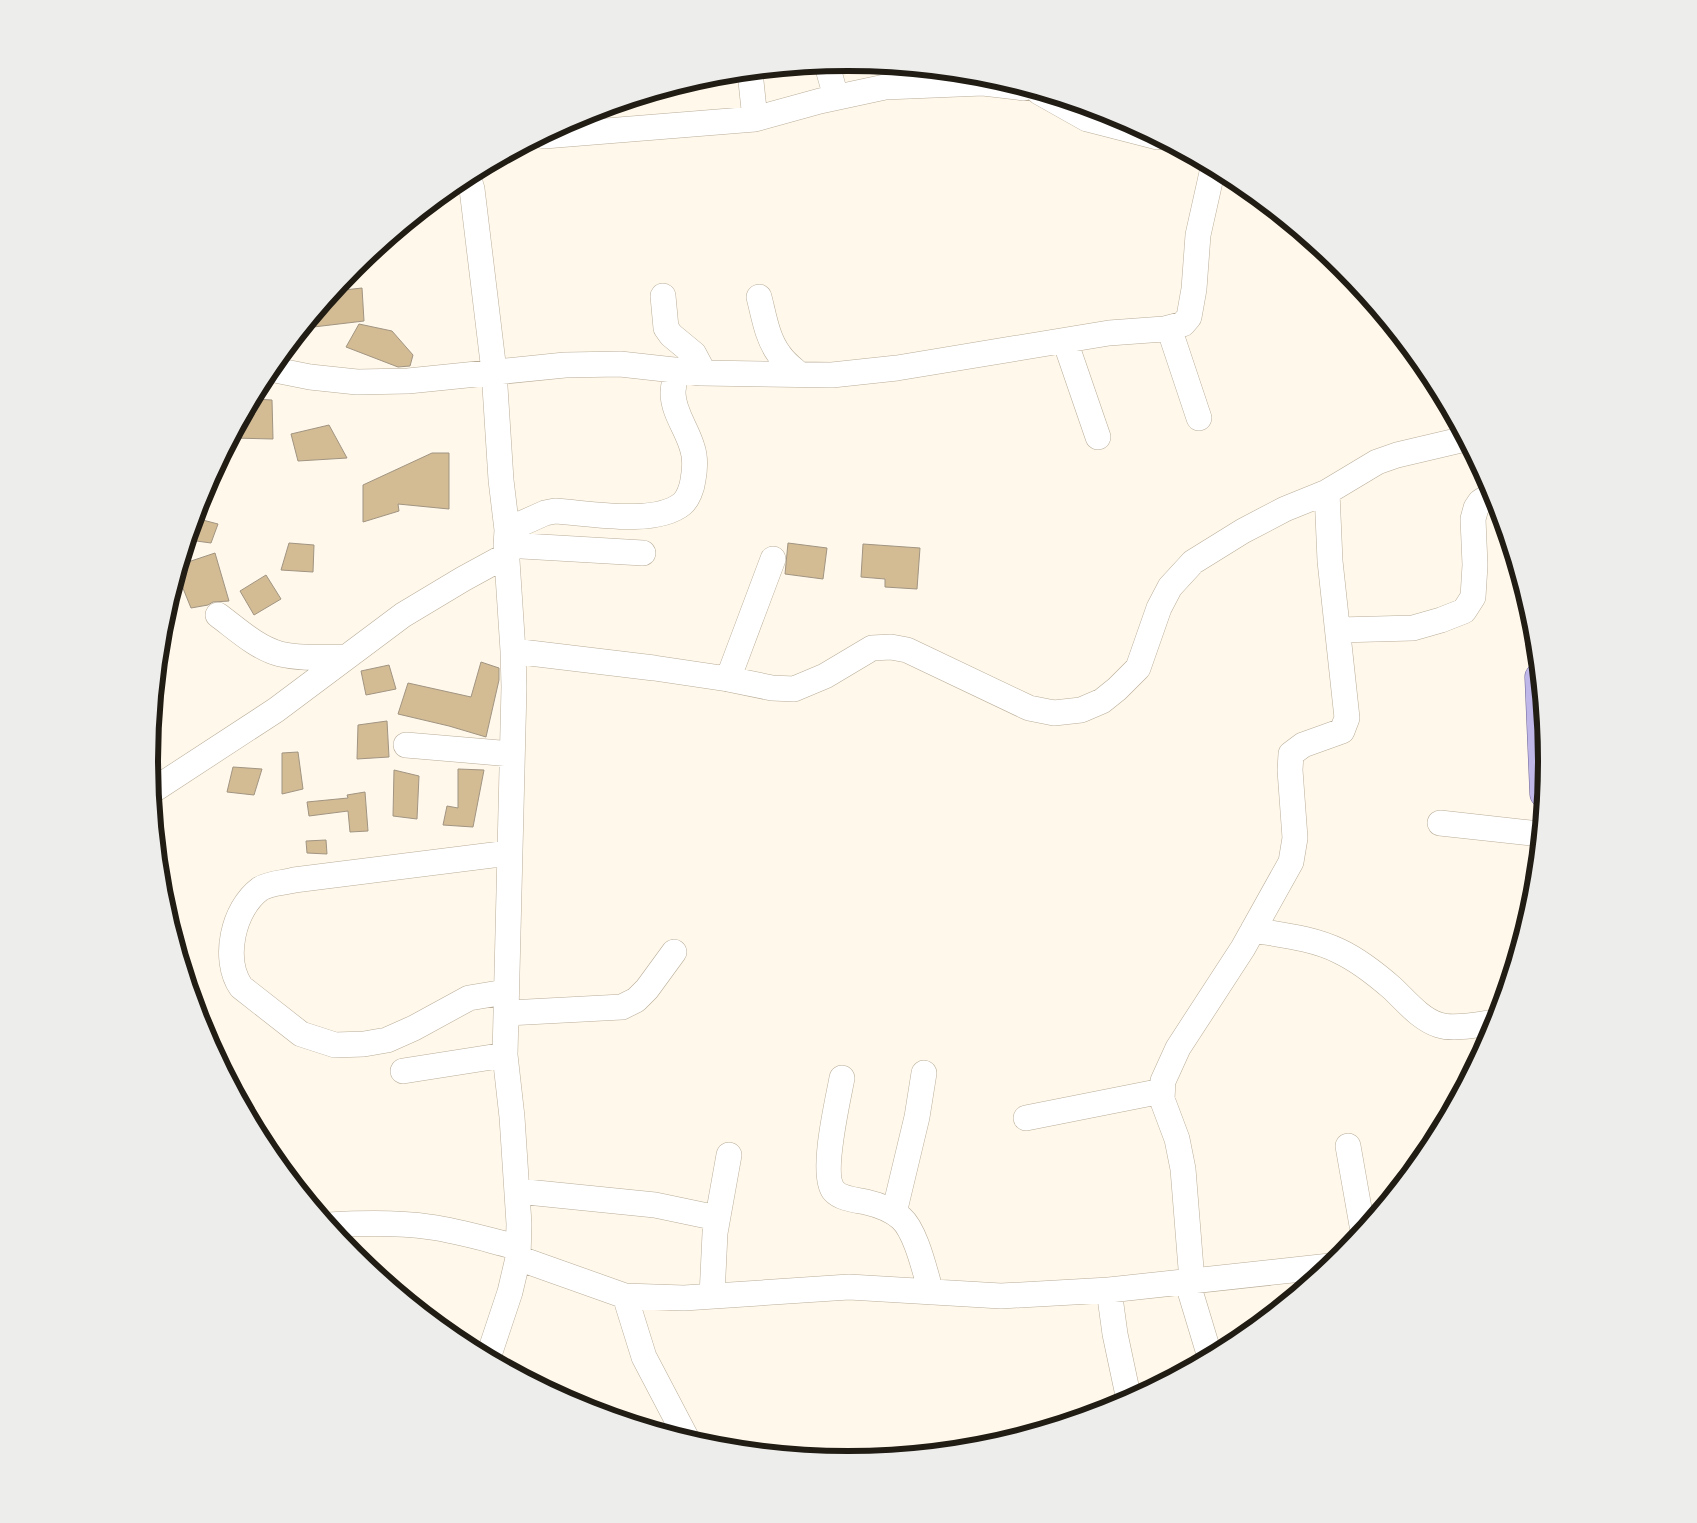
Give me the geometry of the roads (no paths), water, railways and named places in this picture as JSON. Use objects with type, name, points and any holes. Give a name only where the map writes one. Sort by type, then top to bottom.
[{"type":"street","points":[[829,72],[836,97]]},
{"type":"street","points":[[751,78],[756,120]]},
{"type":"street","points":[[559,135],[756,120],[836,97],[884,86],[949,79]]},
{"type":"street","points":[[1067,107],[1087,118],[1120,127]]},
{"type":"street","points":[[280,371],[310,377],[357,382],[408,381],[565,365],[620,364],[704,373],[832,375],[897,368],[1109,333],[1169,328],[1183,324],[1191,308],[1198,235],[1211,175]]},
{"type":"street","points":[[471,184],[494,371],[513,651],[505,1055],[512,1117],[519,1224],[518,1253],[510,1292],[490,1351]]},
{"type":"street","points":[[663,296],[666,328],[671,335],[694,354],[704,373]]},
{"type":"street","points":[[759,297],[769,337],[774,347],[780,356],[799,374]]},
{"type":"street","points":[[1169,328],[1199,418]]},
{"type":"street","points":[[1065,341],[1098,437]]},
{"type":"street","points":[[159,786],[276,710],[403,615],[463,579],[545,513],[555,511],[632,517],[658,515],[672,511],[684,503],[692,487],[696,466],[692,447],[675,406],[673,394],[677,370]]},
{"type":"street","points":[[513,651],[654,668],[728,679],[772,688],[794,689],[825,676],[872,648],[891,647],[907,650],[1029,708],[1054,713],[1081,710],[1102,701],[1138,668],[1159,608],[1170,587],[1193,562],[1243,531],[1285,509],[1327,492],[1377,462],[1397,455],[1459,440]]},
{"type":"street","points":[[1208,1350],[1190,1281],[1183,1169],[1177,1139],[1162,1099],[1163,1081],[1178,1048],[1254,930],[1290,862],[1295,838],[1290,754],[1302,745],[1342,731],[1347,718],[1339,630],[1330,561],[1327,492]]},
{"type":"street","points":[[1339,630],[1413,628],[1441,620],[1464,610],[1473,596],[1475,565],[1473,519],[1476,508],[1480,502],[1486,498]]},
{"type":"street","points":[[507,544],[643,553]]},
{"type":"street","points":[[728,679],[773,559]]},
{"type":"street","points":[[218,616],[263,647],[280,654],[346,657]]},
{"type":"street","points":[[406,745],[512,754]]},
{"type":"street","points":[[1440,823],[1535,833]]},
{"type":"street","points":[[509,853],[294,880],[262,888],[254,895],[238,920],[231,944],[235,978],[241,987],[301,1034],[335,1045],[364,1044],[388,1040],[469,998],[506,1003],[622,1007],[636,1000],[648,989],[674,952]]},
{"type":"street","points":[[1254,930],[1309,940],[1338,950],[1365,967],[1391,987],[1422,1016],[1440,1026],[1451,1027],[1487,1023]]},
{"type":"street","points":[[403,1071],[505,1055]]},
{"type":"street","points":[[894,1213],[917,1117],[924,1073]]},
{"type":"street","points":[[842,1078],[828,1158],[830,1181],[834,1191],[846,1198],[886,1208],[902,1218],[914,1238],[931,1292]]},
{"type":"street","points":[[1026,1118],[1162,1091]]},
{"type":"street","points":[[1348,1146],[1362,1223]]},
{"type":"street","points":[[712,1296],[717,1218],[729,1155]]},
{"type":"street","points":[[517,1191],[655,1205],[717,1218]]},
{"type":"street","points":[[337,1225],[396,1223],[465,1233],[625,1296],[684,1298],[849,1287],[1001,1296],[1109,1290],[1318,1267]]},
{"type":"street","points":[[1109,1290],[1115,1334],[1127,1393]]},
{"type":"street","points":[[625,1296],[644,1357],[683,1431]]}]
